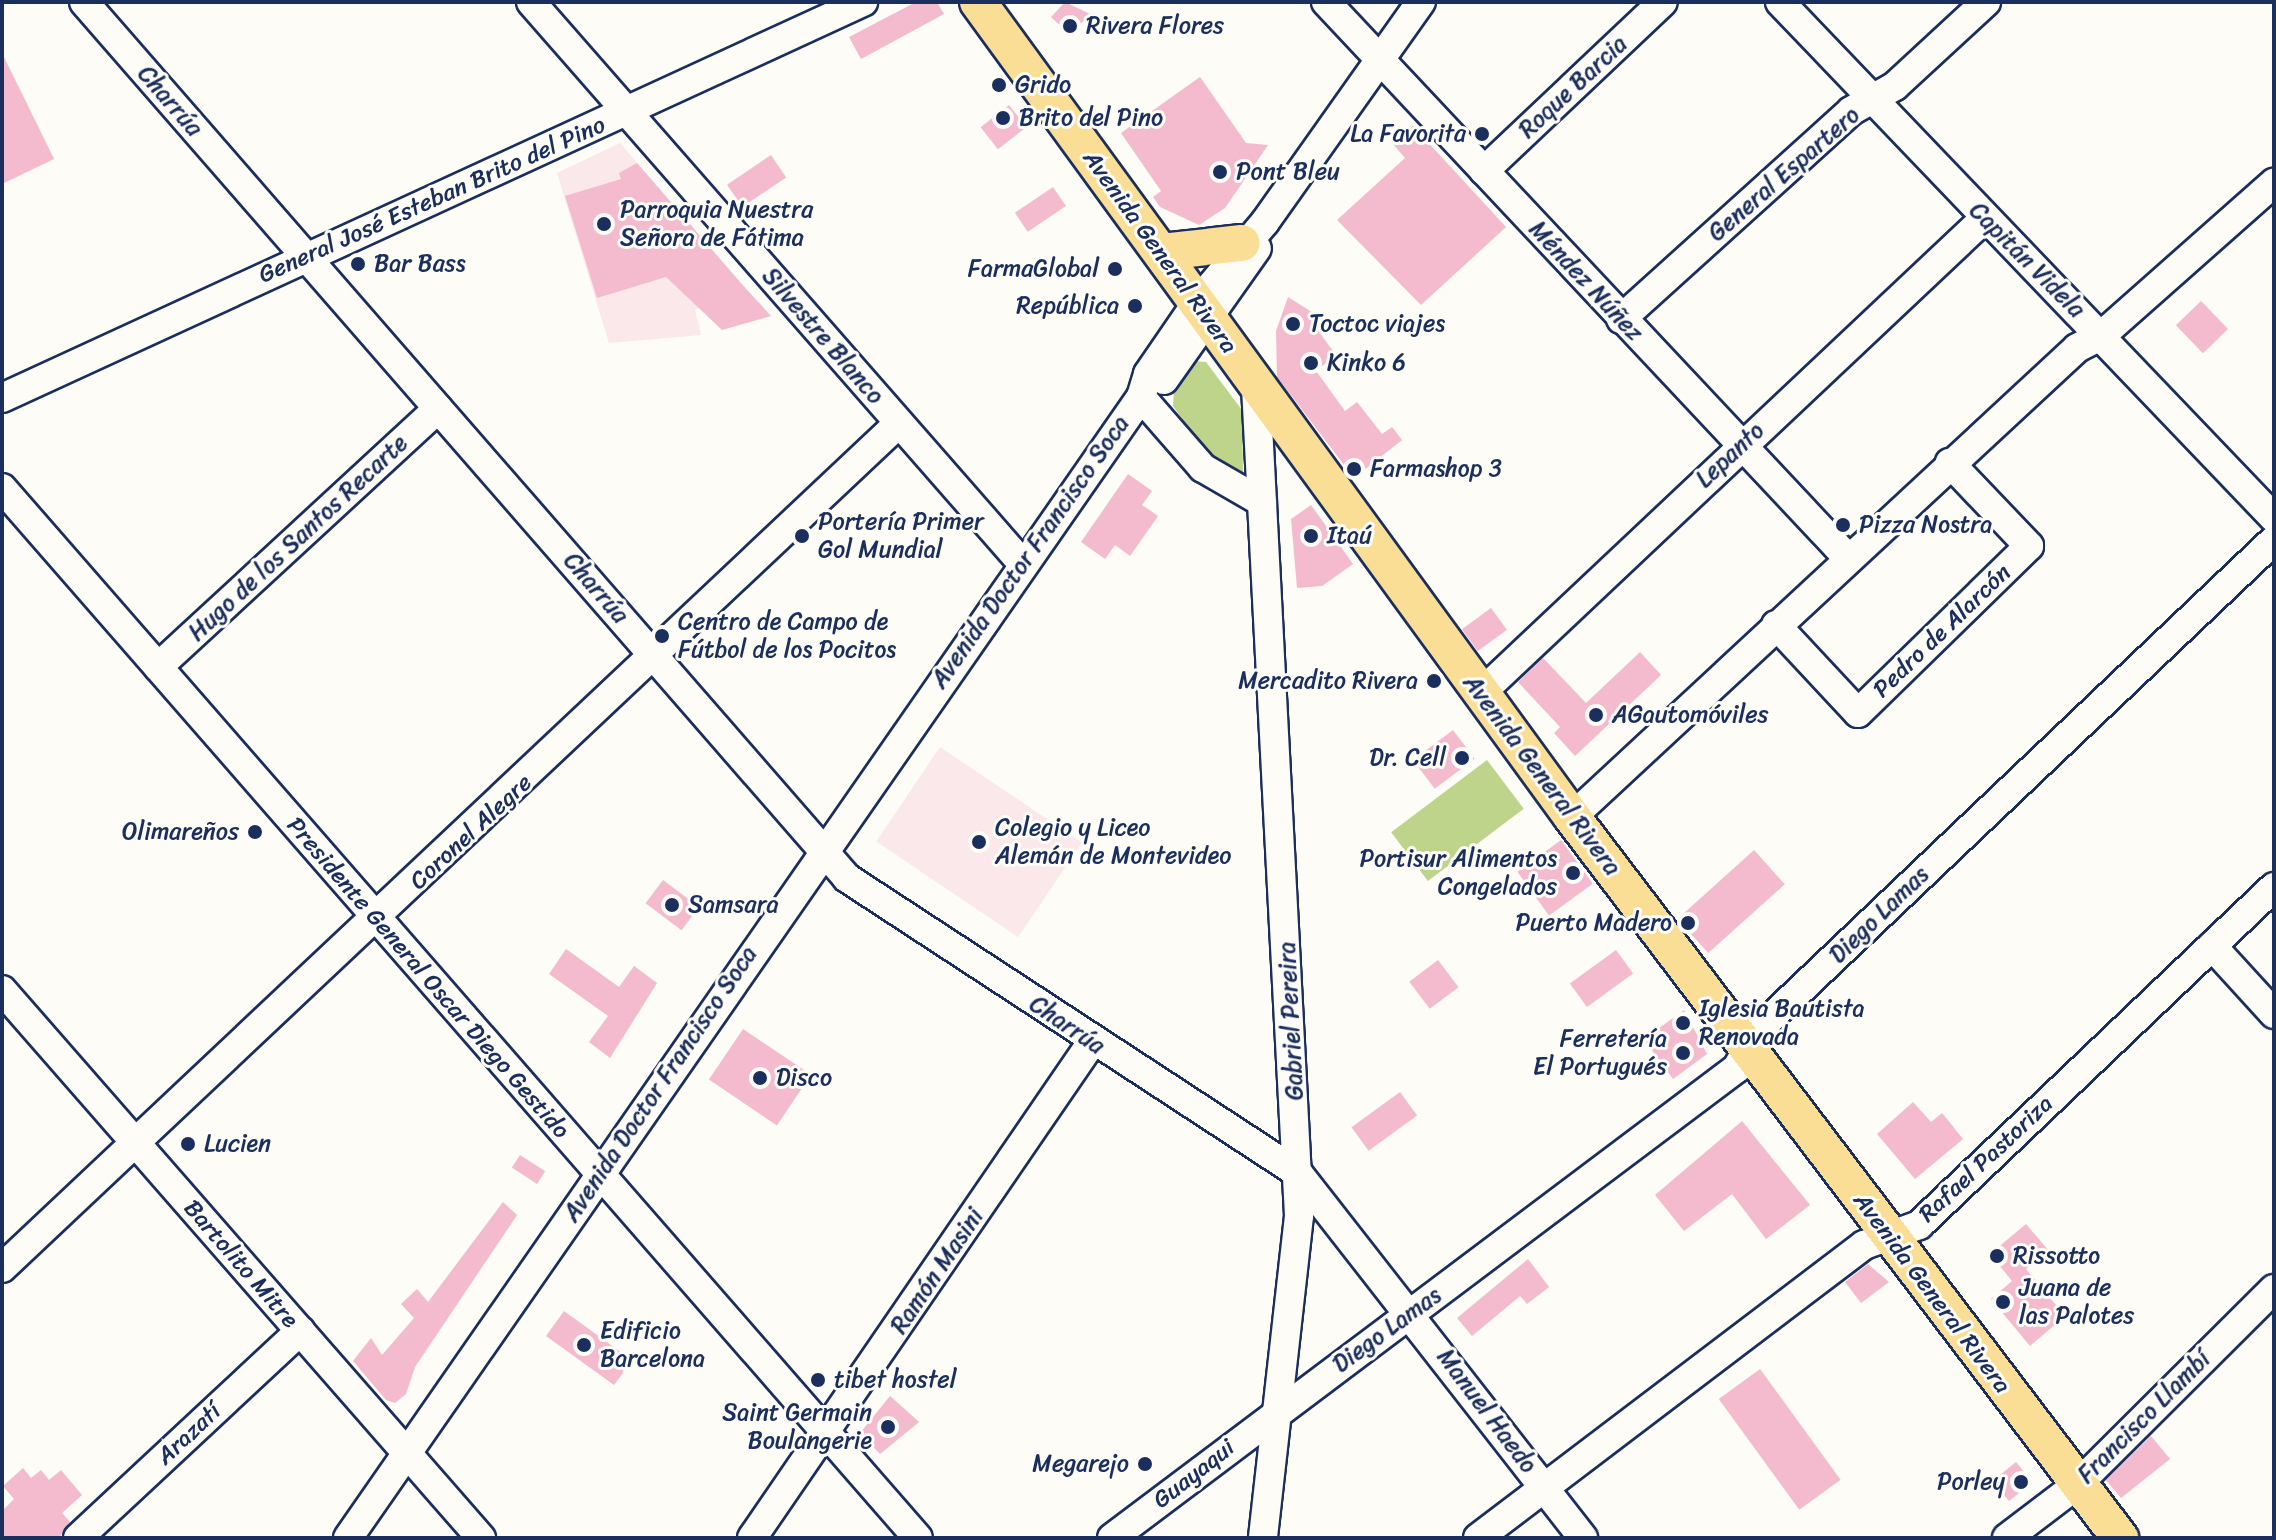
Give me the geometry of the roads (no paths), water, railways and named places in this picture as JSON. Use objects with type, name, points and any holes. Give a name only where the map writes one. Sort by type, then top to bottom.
[{"type":"main road","name":"Avenida General Rivera","points":[[978,2],[1572,817],[2120,1538]]},
{"type":"main road","points":[[1162,252],[1253,233]]},
{"type":"street","name":"Charrúa","points":[[84,2],[847,878],[1092,1042],[1298,1173]]},
{"type":"street","name":"Silvestre Blanco","points":[[531,2],[1021,562]]},
{"type":"street","name":"General José Esteban Brito del Pino","points":[[2,398],[863,2]]},
{"type":"street","name":"Méndez Núñez","points":[[1326,2],[1848,558]]},
{"type":"street","name":"Avenida Doctor Francisco Soca","points":[[348,1538],[820,850],[1021,562],[1141,397],[1148,374],[1205,311],[1253,233],[1421,2]]},
{"type":"street","name":"Roque Barcia","points":[[1484,171],[1663,2]]},
{"type":"street","name":"Capitán Videla","points":[[1780,2],[1984,219],[2102,335],[2274,518]]},
{"type":"street","name":"General Espartero","points":[[1621,319],[1986,2]]},
{"type":"street","points":[[1572,817],[2077,348],[2102,335],[2274,183]]},
{"type":"street","name":"Lepanto","points":[[1481,693],[1739,445],[1984,219]]},
{"type":"street","name":"Gabriel Pereira","points":[[1256,387],[1298,1173],[1263,1538]]},
{"type":"street","points":[[1141,397],[1203,468],[1262,502]]},
{"type":"street","name":"Hugo de los Santos Recarte","points":[[158,667],[438,409]]},
{"type":"street","name":"Coronel Alegre","points":[[2,1268],[657,658],[899,423]]},
{"type":"street","name":"Pedro de Alarcón","points":[[1776,625],[1858,713],[2029,546],[1950,463]]},
{"type":"street","name":"Presidente General Oscar Diego Gestido","points":[[2,488],[918,1538]]},
{"type":"street","name":"Diego Lamas","points":[[1276,1411],[1737,1068],[1747,1046],[2274,540]]},
{"type":"street","name":"Rafael Pastoriza","points":[[1478,1538],[1887,1235],[1919,1225],[2274,887]]},
{"type":"street","points":[[2212,946],[2274,1014]]},
{"type":"street","name":"Bartolito Mitre","points":[[2,990],[481,1538]]},
{"type":"street","name":"Ramón Masini","points":[[752,1538],[1092,1042]]},
{"type":"street","name":"Manuel Haedo","points":[[1298,1173],[1413,1312],[1583,1538]]},
{"type":"street","name":"Francisco Llambí","points":[[2007,1538],[2078,1484],[2274,1289]]},
{"type":"street","name":"Arazatí","points":[[78,1538],[300,1331]]},
{"type":"street","name":"Guayaqui","points":[[1112,1538],[1276,1411]]},
{"type":"place","name":"Rivera Flores","points":[[1070,26]]},
{"type":"place","name":"Grido","points":[[999,85]]},
{"type":"place","name":"Brito del Pino","points":[[1003,118]]},
{"type":"place","name":"La Favorita","points":[[1482,134]]},
{"type":"place","name":"Pont Bleu","points":[[1220,172]]},
{"type":"place","name":"Parroquia Nuestra Señora de Fátima","points":[[604,224]]},
{"type":"place","name":"Bar Bass","points":[[358,264]]},
{"type":"place","name":"FarmaGlobal","points":[[1115,269]]},
{"type":"place","name":"República","points":[[1135,306]]},
{"type":"place","name":"Toctoc viajes","points":[[1293,324]]},
{"type":"place","name":"Kinko 6","points":[[1311,363]]},
{"type":"place","name":"Farmashop 3","points":[[1354,469]]},
{"type":"place","name":"Pizza Nostra","points":[[1843,525]]},
{"type":"place","name":"Portería Primer Gol Mundial","points":[[802,536]]},
{"type":"place","name":"Itaú","points":[[1311,536]]},
{"type":"place","name":"Centro de Campo de Fútbol de los Pocitos","points":[[662,636]]},
{"type":"place","name":"Mercadito Rivera","points":[[1434,681]]},
{"type":"place","name":"AGautomóviles","points":[[1596,715]]},
{"type":"place","name":"Dr. Cell","points":[[1462,758]]},
{"type":"place","name":"Olimareños","points":[[255,832]]},
{"type":"place","name":"Colegio y Liceo Alemán de Montevideo","points":[[979,842]]},
{"type":"place","name":"Portisur Alimentos Congelados","points":[[1573,873]]},
{"type":"place","name":"Samsara","points":[[672,905]]},
{"type":"place","name":"Puerto Madero","points":[[1688,923]]},
{"type":"place","name":"Iglesia Bautista Renovada","points":[[1683,1023]]},
{"type":"place","name":"Ferretería El Portugués","points":[[1683,1053]]},
{"type":"place","name":"Disco","points":[[760,1078]]},
{"type":"place","name":"Lucien","points":[[188,1144]]},
{"type":"place","name":"Rissotto","points":[[1997,1256]]},
{"type":"place","name":"Juana de las Palotes","points":[[2003,1302]]},
{"type":"place","name":"Edificio Barcelona","points":[[584,1345]]},
{"type":"place","name":"tibet hostel","points":[[818,1380]]},
{"type":"place","name":"Saint Germain Boulangerie","points":[[888,1427]]},
{"type":"place","name":"Megarejo","points":[[1145,1464]]},
{"type":"place","name":"Porley","points":[[2021,1482]]}]
